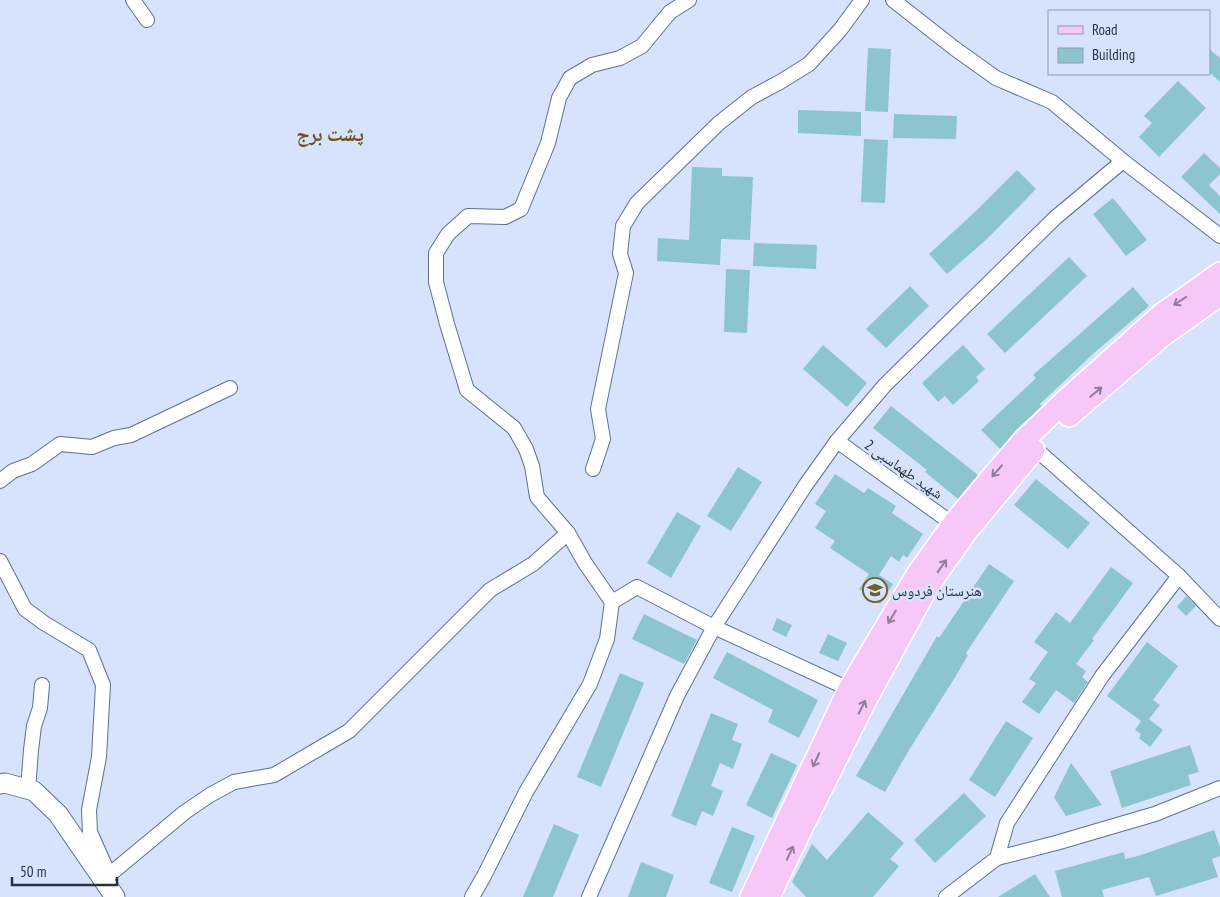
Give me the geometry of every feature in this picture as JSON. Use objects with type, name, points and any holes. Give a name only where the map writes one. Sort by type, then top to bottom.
[{"type":"main road","points":[[769,897],[867,698],[928,586],[967,531],[1030,444],[1074,391],[1162,314],[1220,273]]},
{"type":"main road","points":[[751,897],[849,689],[916,576],[953,524],[1030,444],[1078,408],[1162,336],[1220,295]]},
{"type":"street","points":[[133,0],[147,20]]},
{"type":"street","points":[[472,897],[526,792],[590,684],[607,639],[612,602],[585,563],[568,532],[538,497],[529,458],[514,428],[468,390],[436,282],[436,253],[448,234],[468,216],[505,217],[521,208],[548,143],[559,98],[570,78],[592,65],[620,58],[642,46],[670,12],[689,0]]},
{"type":"street","points":[[593,469],[604,439],[598,410],[626,273],[620,254],[623,226],[636,203],[719,124],[752,97],[809,64],[840,30],[862,0]]},
{"type":"street","points":[[893,0],[996,78],[1052,102],[1220,236]]},
{"type":"street","points":[[589,897],[677,696],[714,627],[804,486],[837,441],[886,385],[1055,218],[1124,161]]},
{"type":"street","points":[[0,481],[13,471],[32,464],[60,444],[92,447],[114,438],[131,435],[230,388]]},
{"type":"street","name":"شهید طهماسبی 2","points":[[837,441],[953,524]]},
{"type":"street","points":[[1030,444],[1179,576],[1220,618]]},
{"type":"street","points":[[105,874],[210,795],[234,782],[274,775],[349,731],[490,590],[533,564],[568,532]]},
{"type":"street","points":[[0,561],[25,609],[44,623],[89,650],[103,685],[99,757],[90,810],[90,832],[115,897]]},
{"type":"street","points":[[997,858],[1007,823],[1102,676],[1179,576]]},
{"type":"street","points":[[612,602],[637,588],[714,627],[849,689]]},
{"type":"street","points":[[28,790],[34,726],[40,708],[42,685]]},
{"type":"street","points":[[0,784],[34,791],[58,814],[105,874]]},
{"type":"street","points":[[946,897],[997,858],[1155,814],[1220,788]]},
{"type":"building","points":[[868,48],[891,49],[888,112],[865,111]]},
{"type":"building","points":[[1210,50],[1220,58],[1220,82],[1210,73]]},
{"type":"building","points":[[1178,81],[1206,108],[1159,157],[1139,137],[1152,123],[1144,116]]},
{"type":"building","points":[[798,110],[861,112],[861,136],[798,133]]},
{"type":"building","points":[[894,114],[957,116],[956,139],[893,138]]},
{"type":"building","points":[[864,139],[888,140],[885,203],[861,202]]},
{"type":"building","points":[[1204,153],[1220,168],[1220,174],[1209,185],[1220,196],[1220,214],[1181,177]]},
{"type":"building","points":[[692,167],[722,168],[722,176],[753,177],[750,240],[721,239],[720,265],[657,261],[658,238],[689,240]]},
{"type":"building","points":[[1017,170],[1036,189],[987,239],[947,274],[929,254]]},
{"type":"building","points":[[1113,198],[1147,240],[1126,256],[1093,214]]},
{"type":"building","points":[[754,243],[817,245],[816,269],[753,266]]},
{"type":"building","points":[[1069,257],[1087,276],[1005,353],[987,334]]},
{"type":"building","points":[[726,269],[750,270],[747,333],[724,332]]},
{"type":"building","points":[[910,286],[929,306],[886,348],[866,329]]},
{"type":"building","points":[[1133,287],[1149,306],[1094,353],[1040,404],[1042,406],[1016,430],[1000,449],[981,430],[1036,378],[1033,375]]},
{"type":"building","points":[[823,345],[867,383],[847,407],[803,369]]},
{"type":"building","points":[[963,345],[985,369],[976,377],[979,381],[953,405],[945,396],[938,402],[922,383]]},
{"type":"building","points":[[891,406],[978,475],[958,499],[925,472],[927,470],[873,428]]},
{"type":"building","points":[[738,467],[762,482],[731,531],[707,516]]},
{"type":"building","points":[[835,474],[864,493],[868,488],[896,506],[892,513],[923,534],[907,558],[903,555],[899,562],[891,556],[879,575],[893,584],[880,604],[859,589],[869,574],[830,548],[835,541],[815,528],[826,511],[815,504]]},
{"type":"building","points":[[1036,479],[1090,523],[1068,549],[1014,505]]},
{"type":"building","points":[[677,512],[701,526],[671,578],[647,563]]},
{"type":"building","points":[[989,564],[1014,581],[966,653],[968,655],[885,792],[856,776],[937,636],[939,638]]},
{"type":"building","points":[[1111,567],[1133,583],[1076,664],[1086,671],[1082,677],[1088,682],[1074,703],[1056,690],[1039,714],[1022,702],[1036,683],[1029,679],[1048,652],[1034,642],[1056,612],[1070,623]]},
{"type":"building","points":[[1186,596],[1196,606],[1186,616],[1177,607]]},
{"type":"building","points":[[644,614],[697,640],[684,664],[632,639]]},
{"type":"building","points":[[777,618],[792,625],[786,637],[772,630]]},
{"type":"building","points":[[828,634],[847,643],[838,661],[819,653]]},
{"type":"building","points":[[1147,642],[1178,666],[1153,700],[1160,705],[1149,719],[1163,730],[1150,747],[1139,738],[1141,734],[1135,730],[1141,721],[1107,696]]},
{"type":"building","points":[[727,652],[818,700],[799,738],[768,722],[773,710],[713,678]]},
{"type":"building","points":[[620,673],[644,683],[601,787],[577,777]]},
{"type":"building","points":[[711,713],[738,724],[732,740],[742,744],[733,769],[720,763],[711,786],[723,791],[713,816],[702,811],[696,826],[671,816]]},
{"type":"building","points":[[1006,721],[1033,738],[995,797],[969,780]]},
{"type":"building","points":[[1190,745],[1199,772],[1188,775],[1191,785],[1122,808],[1110,771]]},
{"type":"building","points":[[771,753],[797,765],[772,818],[746,805]]},
{"type":"building","points":[[1071,763],[1102,805],[1066,816],[1054,797]]},
{"type":"building","points":[[964,793],[986,816],[935,863],[914,840]]},
{"type":"building","points":[[868,812],[904,843],[890,859],[899,866],[873,897],[806,897],[792,882],[812,844],[827,860]]},
{"type":"building","points":[[554,824],[579,835],[553,897],[523,897]]},
{"type":"building","points":[[732,827],[755,836],[732,892],[709,883]]},
{"type":"building","points":[[1214,830],[1220,847],[1220,856],[1212,859],[1218,877],[1156,896],[1149,877],[1102,890],[1104,897],[1062,897],[1055,871],[1124,852],[1125,859],[1138,856]]},
{"type":"building","points":[[641,862],[674,875],[666,897],[628,897]]},
{"type":"building","points":[[1035,874],[1050,897],[998,897]]},
{"type":"place","name":"هنرستان فردوس","points":[[875,590]]},
{"type":"district","name":"پشت برج","points":[[330,134]]}]
